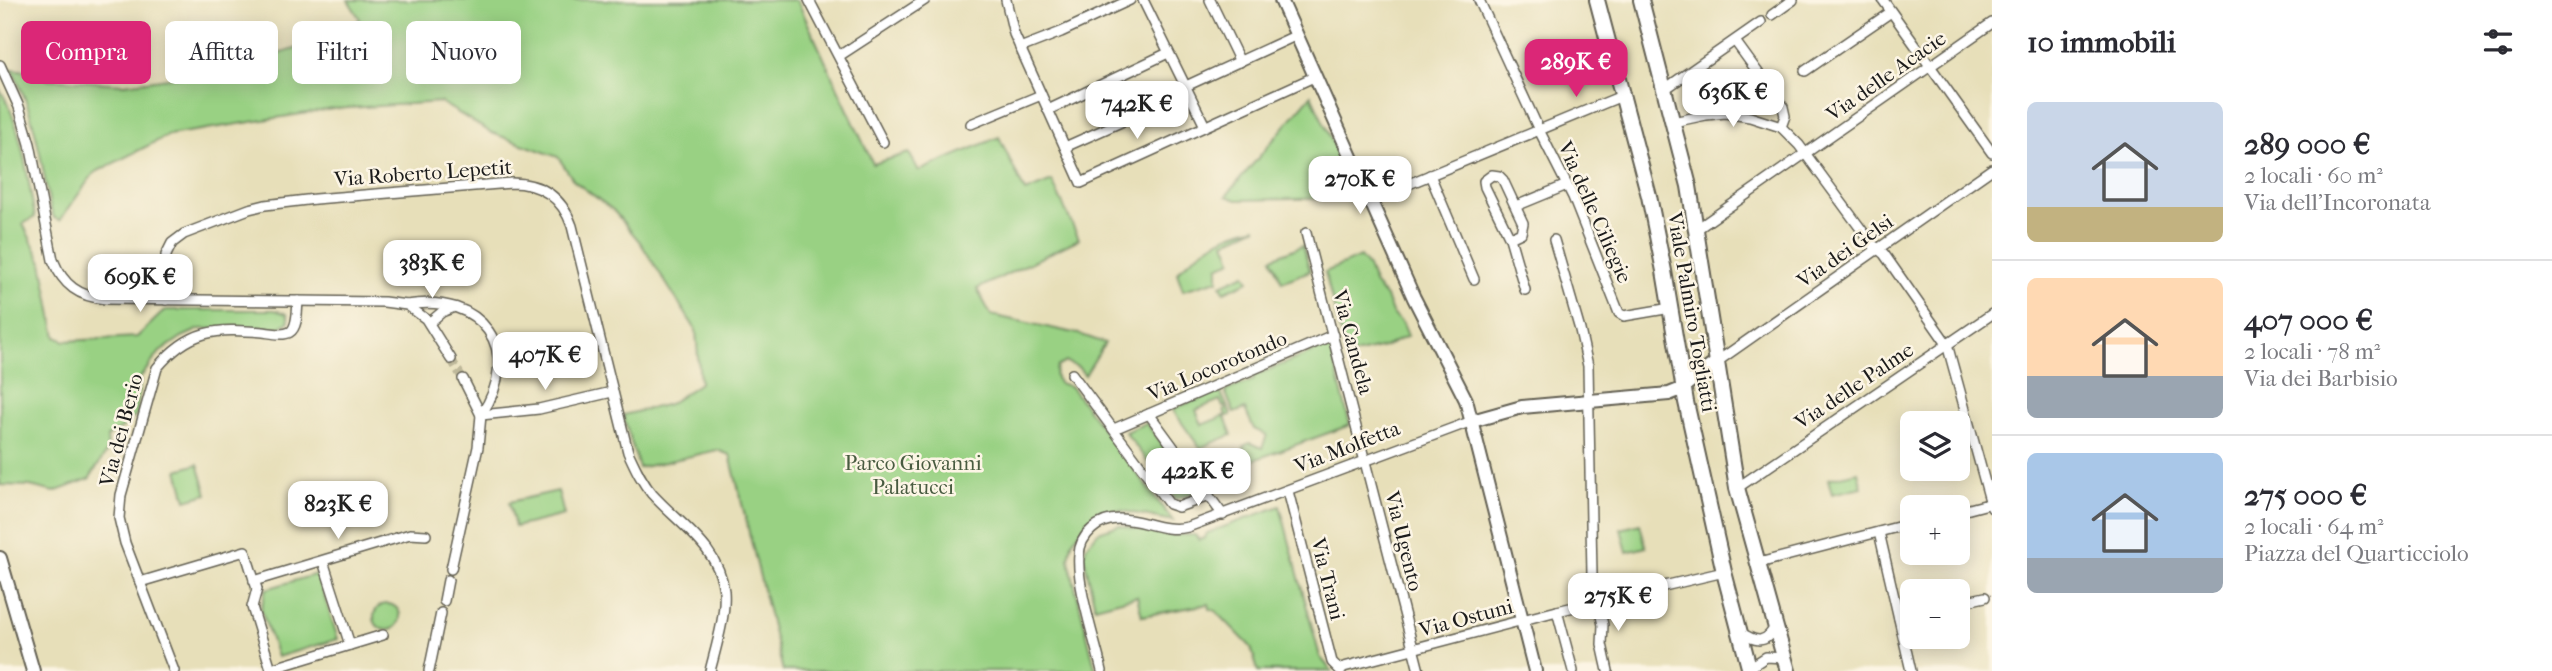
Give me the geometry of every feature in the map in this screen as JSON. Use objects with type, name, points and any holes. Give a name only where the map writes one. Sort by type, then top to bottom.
[{"type":"main road","name":"Viale Palmiro Togliatti","points":[[1597,0],[1649,196],[1684,387],[1724,572],[1749,670]]},
{"type":"main road","name":"Viale Palmiro Togliatti","points":[[1641,0],[1679,121],[1737,488],[1787,664]]},
{"type":"street","points":[[809,0],[883,142]]},
{"type":"street","points":[[839,56],[925,0]]},
{"type":"street","points":[[1006,0],[1009,22],[1081,183],[1316,76]]},
{"type":"street","points":[[1020,48],[1130,0]]},
{"type":"street","points":[[1143,0],[1203,122]]},
{"type":"street","points":[[1210,0],[1240,62]]},
{"type":"street","points":[[1281,0],[1421,314],[1465,396],[1535,671]]},
{"type":"street","name":"Via delle Ciliegie","points":[[1479,0],[1567,185],[1619,313],[1624,316],[1671,308]]},
{"type":"street","points":[[1772,15],[1793,0]]},
{"type":"street","points":[[1883,0],[1992,153]]},
{"type":"street","points":[[1805,71],[1891,12]]},
{"type":"street","points":[[1669,86],[1761,22]]},
{"type":"street","name":"Via delle Acacie","points":[[1698,229],[1992,23]]},
{"type":"street","points":[[1186,86],[1297,35]]},
{"type":"street","points":[[1735,41],[1783,107],[1785,116],[1781,127]]},
{"type":"street","points":[[1048,110],[1168,53]]},
{"type":"street","points":[[0,66],[19,107],[30,144],[50,252],[60,275],[73,289],[96,298],[407,304],[423,302],[454,307],[479,320],[489,331],[499,356],[499,377],[481,415],[478,447],[451,569]]},
{"type":"street","points":[[971,124],[1041,94]]},
{"type":"street","points":[[1370,200],[1624,95]]},
{"type":"street","points":[[1065,147],[1150,109]]},
{"type":"street","points":[[1679,121],[1711,114],[1733,114],[1757,118],[1781,127],[1805,154],[1872,244],[1879,248],[1947,344],[1992,505],[1970,510]]},
{"type":"street","name":"Via dei Gelsi","points":[[1718,361],[1992,169]]},
{"type":"street","points":[[1430,175],[1474,279]]},
{"type":"street","points":[[1510,238],[1523,230],[1516,206],[1500,177],[1492,175],[1486,178],[1485,189],[1510,238],[1525,290]]},
{"type":"street","name":"Via Roberto Lepetit","points":[[166,300],[166,255],[172,243],[184,234],[249,209],[315,199],[503,184],[529,184],[552,195],[569,216],[628,452],[642,482],[702,542],[719,571],[724,593],[710,671]]},
{"type":"street","points":[[1516,206],[1567,185]]},
{"type":"street","name":"Via Candela","points":[[1306,233],[1366,460]]},
{"type":"street","points":[[1554,240],[1587,360],[1592,575],[1603,625],[1602,644],[1608,671]]},
{"type":"street","name":"Via dei Berio","points":[[174,671],[125,543],[119,507],[157,368],[168,354],[183,343],[209,331],[290,332],[295,327],[298,302]]},
{"type":"street","points":[[407,304],[429,323],[451,359]]},
{"type":"street","points":[[429,323],[442,312],[454,307]]},
{"type":"street","name":"Via delle Palme","points":[[1737,488],[1992,314]]},
{"type":"street","name":"Via Locorotondo","points":[[1114,429],[1333,335]]},
{"type":"street","name":"Viale Palmiro Togliatti","points":[[1684,387],[1718,361]]},
{"type":"street","points":[[1072,373],[1172,506],[1182,506],[1209,496]]},
{"type":"street","points":[[463,379],[481,415]]},
{"type":"street","name":"Via Molfetta","points":[[1102,671],[1079,562],[1080,547],[1085,536],[1098,525],[1114,520],[1128,520],[1164,529],[1179,529],[1508,410],[1669,394],[1684,387]]},
{"type":"street","points":[[481,415],[539,409],[612,392]]},
{"type":"street","points":[[1149,414],[1223,515]]},
{"type":"street","name":"Via Ugento","points":[[1366,460],[1419,671]]},
{"type":"street","name":"Via Trani","points":[[1288,491],[1332,662],[1340,670]]},
{"type":"street","points":[[1759,563],[1900,526]]},
{"type":"street","points":[[1879,531],[1910,671]]},
{"type":"street","points":[[254,582],[410,534],[426,535]]},
{"type":"street","points":[[139,582],[245,551],[257,589],[252,607],[271,669],[383,635]]},
{"type":"street","points":[[0,558],[33,671]]},
{"type":"street","points":[[323,561],[350,645]]},
{"type":"street","name":"Via Ostuni","points":[[1340,670],[1557,611],[1724,572]]},
{"type":"street","points":[[444,601],[448,580]]},
{"type":"street","points":[[1970,600],[1984,597]]},
{"type":"street","points":[[1557,611],[1573,671]]},
{"type":"street","points":[[429,671],[441,613]]},
{"type":"street","points":[[1740,632],[1753,640],[1762,640],[1769,637],[1776,624]]},
{"type":"street","name":"Viale Palmiro Togliatti","points":[[1749,670],[1766,657],[1787,664]]},
{"type":"green space","name":"Parco Giovanni Palatucci","points":[[348,0],[797,0],[873,164],[909,153],[919,171],[999,137],[1025,192],[1052,181],[1079,239],[977,289],[991,315],[1079,334],[1105,343],[1085,375],[1078,367],[1066,362],[1057,367],[1055,376],[1059,383],[1071,387],[1173,521],[1119,510],[1105,512],[1089,521],[1072,542],[1069,559],[1096,671],[783,671],[730,455],[717,450],[639,468],[623,415],[669,404],[700,383],[696,330],[640,242],[613,210],[574,181],[558,157],[492,133],[440,102],[333,109],[169,135],[94,173],[60,220],[54,218],[32,119],[12,69],[21,70],[21,84],[151,84],[151,80],[165,78],[165,84],[278,84],[278,54],[292,50],[292,84],[392,84],[392,21],[358,21],[360,19]]},
{"type":"green space","points":[[0,90],[13,118],[23,151],[35,217],[23,224],[42,262],[56,337],[65,341],[137,337],[165,310],[275,310],[287,314],[289,321],[281,327],[200,329],[160,352],[140,378],[137,414],[124,427],[107,437],[108,450],[89,479],[54,492],[30,486],[0,485]]},
{"type":"green space","points":[[1311,95],[1358,198],[1237,200],[1226,196]]},
{"type":"green space","points":[[1257,227],[1225,242],[1232,260],[1218,267],[1218,280],[1183,290],[1177,273],[1194,257],[1223,238]]},
{"type":"green space","points":[[1303,245],[1310,271],[1282,282],[1272,258]]},
{"type":"green space","points":[[1360,257],[1408,336],[1384,347],[1346,356],[1325,272]]},
{"type":"green space","points":[[1245,274],[1249,281],[1224,292],[1221,285]]},
{"type":"green space","points":[[1330,345],[1350,425],[1243,464],[1240,457],[1245,445],[1250,443],[1262,448],[1267,435],[1254,429],[1245,409],[1234,413],[1225,391],[1254,380],[1253,376]]},
{"type":"green space","points":[[1220,391],[1227,406],[1223,407],[1220,400],[1196,410],[1202,425],[1226,415],[1224,410],[1228,408],[1231,415],[1225,417],[1232,435],[1200,448],[1172,409]]},
{"type":"green space","points":[[1146,423],[1197,491],[1176,499],[1125,432]]},
{"type":"green space","points":[[198,464],[207,494],[186,500],[178,470]]},
{"type":"green space","points":[[1858,472],[1862,487],[1832,494],[1828,479]]},
{"type":"green space","points":[[558,491],[564,515],[515,527],[509,502]]},
{"type":"green space","points":[[1280,506],[1320,657],[1332,671],[1258,671],[1251,647],[1216,611],[1210,609],[1209,604],[1142,616],[1137,596],[1095,607],[1084,556],[1086,547],[1098,532],[1119,525],[1164,535],[1195,535],[1199,540],[1205,538],[1207,533]]},
{"type":"green space","points":[[1640,524],[1646,547],[1627,552],[1621,529]]},
{"type":"green space","points":[[317,574],[338,639],[277,657],[261,609],[266,589]]},
{"type":"green space","points":[[387,604],[396,608],[400,617],[396,626],[387,630],[378,626],[374,617],[378,608]]},
{"type":"tunnel","points":[[451,359],[463,379]]}]
